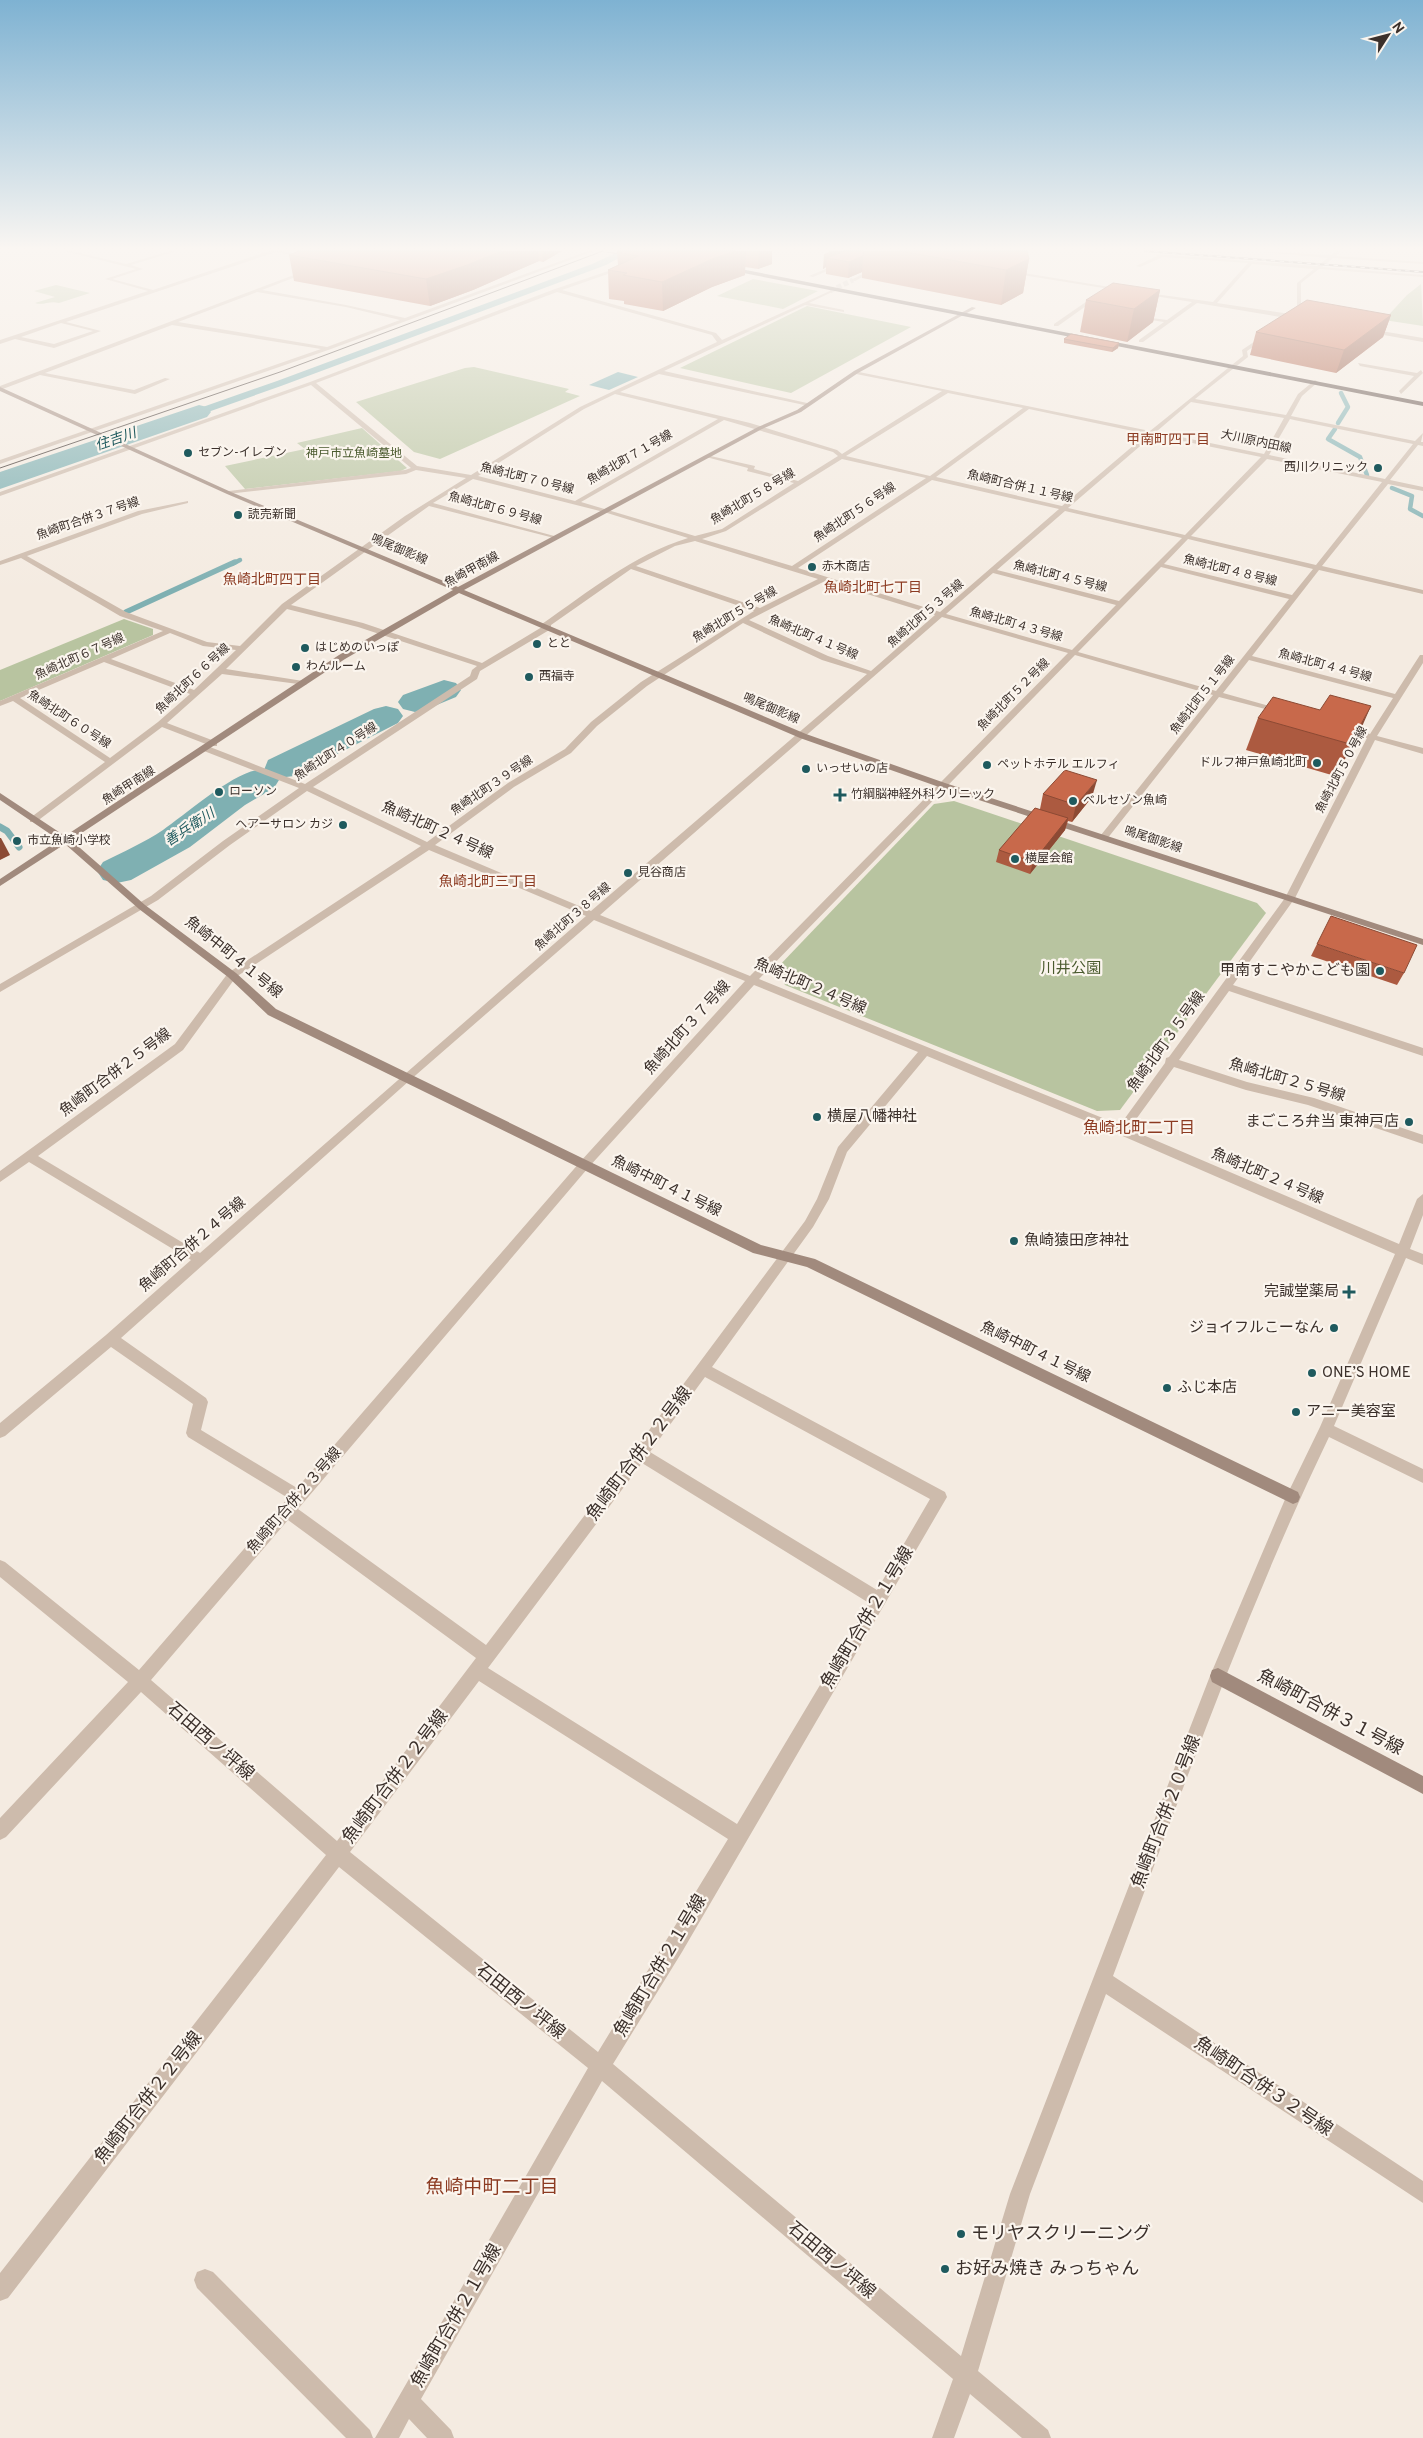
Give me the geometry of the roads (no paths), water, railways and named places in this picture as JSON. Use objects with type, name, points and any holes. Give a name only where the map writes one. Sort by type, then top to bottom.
[{"type":"highway","points":[[1228,365],[1423,404]]},
{"type":"highway","points":[[1260,365],[1423,397]]},
{"type":"street","points":[[0,389],[58,365]]},
{"type":"street","points":[[0,462],[280,365]]},
{"type":"street","points":[[0,494],[360,365]]},
{"type":"street","points":[[659,372],[675,365]]},
{"type":"street","name":"魚崎甲南線","points":[[0,883],[342,658],[460,589],[760,428],[807,406],[869,365]]},
{"type":"street","points":[[1364,365],[1418,375]]},
{"type":"street","name":"魚崎北町５３号線","points":[[803,736],[1063,508],[1190,400],[1234,366]]},
{"type":"street","points":[[1402,392],[1423,370]]},
{"type":"street","points":[[39,372],[135,392],[167,379]]},
{"type":"street","points":[[659,372],[807,406]]},
{"type":"street","name":"魚崎北町６６号線","points":[[33,820],[161,724],[220,671],[286,606],[362,549],[428,504],[582,408],[659,372]]},
{"type":"street","name":"大川原内田線","points":[[856,372],[1423,489]]},
{"type":"street","name":"魚崎北町５２号線","points":[[942,785],[1266,456],[1300,396],[1315,382]]},
{"type":"street","points":[[229,493],[406,472],[415,468],[312,383]]},
{"type":"street","points":[[0,389],[91,431]]},
{"type":"street","name":"魚崎北町５８号線","points":[[546,627],[630,566],[673,545],[724,530],[948,390]]},
{"type":"street","points":[[1403,402],[1414,392]]},
{"type":"street","name":"魚崎町合併１１号線","points":[[616,393],[760,428],[835,451],[842,457],[1423,592]]},
{"type":"street","points":[[1190,400],[1420,443]]},
{"type":"street","name":"魚崎北町５６号線","points":[[794,568],[929,478],[1028,407]]},
{"type":"street","name":"魚崎北町７１号線","points":[[574,502],[723,418]]},
{"type":"street","name":"鳴尾御影線","points":[[91,431],[229,493],[460,589],[803,736],[942,785],[1423,942]]},
{"type":"street","name":"魚崎北町５１号線","points":[[1104,837],[1320,567],[1386,481],[1420,443],[1423,435]]},
{"type":"street","points":[[708,456],[753,467],[749,470],[800,483]]},
{"type":"street","name":"魚崎北町７０号線","points":[[415,468],[487,479],[606,511]]},
{"type":"street","name":"魚崎町合併３７号線","points":[[0,563],[140,512],[186,502]]},
{"type":"street","name":"魚崎北町６９号線","points":[[428,504],[556,538]]},
{"type":"street","name":"魚崎北町４３号線","points":[[606,511],[693,540],[794,568],[942,615],[1286,713]]},
{"type":"street","points":[[21,555],[123,614],[206,644],[242,649]]},
{"type":"street","name":"魚崎北町４８号線","points":[[1160,565],[1295,598]]},
{"type":"street","points":[[630,566],[760,611]]},
{"type":"street","name":"魚崎北町４５号線","points":[[992,571],[1121,604]]},
{"type":"street","name":"魚崎北町５５号線","points":[[659,674],[743,620],[825,578]]},
{"type":"street","points":[[286,606],[324,614],[386,632],[483,666]]},
{"type":"street","name":"魚崎北町４１号線","points":[[743,620],[825,658],[874,674]]},
{"type":"street","name":"魚崎北町４０号線","points":[[0,989],[124,915],[142,907],[239,833],[474,677],[476,670],[546,627]]},
{"type":"street","name":"魚崎北町６７号線","points":[[0,704],[169,631]]},
{"type":"street","name":"魚崎北町４４号線","points":[[1247,657],[1398,697]]},
{"type":"street","name":"魚崎北町５０号線","points":[[1290,898],[1372,737],[1398,697],[1419,670],[1423,657]]},
{"type":"street","points":[[103,659],[195,692]]},
{"type":"street","points":[[220,671],[303,684]]},
{"type":"street","name":"魚崎北町３９号線","points":[[232,975],[428,846],[511,786],[568,751],[594,724],[659,674]]},
{"type":"street","name":"魚崎北町６０号線","points":[[14,698],[110,762]]},
{"type":"street","name":"魚崎北町２４号線","points":[[161,724],[306,787],[428,846],[594,916],[1122,1131],[1423,1260]]},
{"type":"street","points":[[1334,727],[1423,751]]},
{"type":"street","name":"魚崎北町３８号線","points":[[405,1078],[803,736]]},
{"type":"street","name":"魚崎北町３７号線","points":[[584,1165],[752,979],[942,785]]},
{"type":"street","name":"魚崎中町４１号線","points":[[0,796],[65,840],[142,907],[232,975],[272,1012],[758,1249],[810,1264],[1293,1497]]},
{"type":"street","name":"魚崎北町３５号線","points":[[1122,1131],[1170,1061],[1290,898]]},
{"type":"street","name":"魚崎町合併２５号線","points":[[0,1178],[179,1048],[232,975]]},
{"type":"street","points":[[1225,986],[1423,1052]]},
{"type":"street","name":"魚崎町合併２２号線","points":[[0,2290],[338,1854],[640,1454],[809,1224],[823,1199],[842,1150],[925,1051]]},
{"type":"street","name":"魚崎北町２５号線","points":[[1170,1061],[1246,1086],[1310,1102],[1423,1140]]},
{"type":"street","name":"魚崎町合併２４号線","points":[[0,1432],[111,1339],[405,1078]]},
{"type":"street","points":[[29,1156],[201,1260]]},
{"type":"street","name":"魚崎町合併２３号線","points":[[0,1831],[140,1681],[584,1165]]},
{"type":"street","name":"魚崎町合併２０号線","points":[[943,2438],[966,2375],[1020,2194],[1218,1676],[1293,1497],[1326,1429],[1403,1251],[1423,1199]]},
{"type":"street","points":[[111,1339],[201,1402],[193,1434],[299,1497]]},
{"type":"street","name":"魚崎町合併２１号線","points":[[386,2438],[600,2066],[940,1497],[703,1369]]},
{"type":"street","points":[[1326,1429],[1423,1476]]},
{"type":"street","points":[[640,1454],[879,1600]]},
{"type":"street","points":[[287,1510],[482,1663],[739,1836]]},
{"type":"street","name":"石田西ノ坪線","points":[[0,1567],[140,1681],[338,1854],[600,2066],[1040,2438]]},
{"type":"street","name":"魚崎町合併３１号線","points":[[1218,1676],[1423,1785]]},
{"type":"street","name":"魚崎町合併３２号線","points":[[1103,1981],[1423,2193]]},
{"type":"street","points":[[205,2280],[362,2438]]},
{"type":"street","points":[[408,2402],[443,2438]]},
{"type":"water","points":[[321,365],[338,365],[132,439],[133,436],[126,434]]},
{"type":"water","points":[[618,372],[638,377],[609,390],[589,385]]},
{"type":"water","points":[[92,446],[101,449],[0,484],[0,477]]},
{"type":"waterway","points":[[1338,423],[1348,407],[1341,393]]},
{"type":"waterway","name":"住吉川","points":[[0,481],[199,412]]},
{"type":"waterway","points":[[1335,429],[1328,439],[1360,457],[1367,475]]},
{"type":"waterway","points":[[1392,488],[1412,496],[1410,509],[1423,516]]},
{"type":"waterway","points":[[232,564],[240,560]]},
{"type":"waterway","points":[[126,612],[235,562]]},
{"type":"waterway","points":[[415,702],[444,690]]},
{"type":"waterway","points":[[281,768],[386,716]]},
{"type":"waterway","name":"善兵衛川","points":[[117,871],[176,839],[232,797],[261,780]]},
{"type":"waterway","points":[[0,827],[7,831],[19,847]]},
{"type":"tram line","points":[[0,468],[299,365]]},
{"type":"place","name":"セブン-イレブン","points":[[188,453]]},
{"type":"place","name":"西川クリニック","points":[[1378,468]]},
{"type":"place","name":"読売新聞","points":[[238,515]]},
{"type":"place","name":"赤木商店","points":[[812,567]]},
{"type":"place","name":"とと","points":[[537,644]]},
{"type":"place","name":"はじめのいっぽ","points":[[305,648]]},
{"type":"place","name":"わんルーム","points":[[296,667]]},
{"type":"place","name":"西福寺","points":[[529,677]]},
{"type":"place","name":"ドルフ神戸魚崎北町","points":[[1317,763]]},
{"type":"place","name":"ペットホテル エルフィ","points":[[987,765]]},
{"type":"place","name":"いっせいの店","points":[[806,769]]},
{"type":"place","name":"ローソン","points":[[219,792]]},
{"type":"place","name":"竹綱脳神経外科クリニック","points":[[840,795]]},
{"type":"place","name":"ベルセゾン魚崎","points":[[1073,801]]},
{"type":"place","name":"ヘアーサロン カジ","points":[[343,825]]},
{"type":"place","name":"市立魚崎小学校","points":[[17,841]]},
{"type":"place","name":"横屋会館","points":[[1015,859]]},
{"type":"place","name":"見谷商店","points":[[628,873]]},
{"type":"place","name":"甲南すこやかこども園","points":[[1380,971]]},
{"type":"place","name":"横屋八幡神社","points":[[817,1117]]},
{"type":"place","name":"まごころ弁当 東神戸店","points":[[1409,1122]]},
{"type":"place","name":"魚崎猿田彦神社","points":[[1014,1241]]},
{"type":"place","name":"完誠堂薬局","points":[[1349,1292]]},
{"type":"place","name":"ジョイフルこーなん","points":[[1334,1328]]},
{"type":"place","name":"ONE’S HOME","points":[[1312,1373]]},
{"type":"place","name":"ふじ本店","points":[[1167,1388]]},
{"type":"place","name":"アニー美容室","points":[[1296,1412]]},
{"type":"place","name":"モリヤスクリーニング","points":[[961,2234]]},
{"type":"place","name":"お好み焼き みっちゃん","points":[[945,2269]]},
{"type":"district","name":"甲南町四丁目","points":[[1168,440]]},
{"type":"district","name":"魚崎北町四丁目","points":[[272,580]]},
{"type":"district","name":"魚崎北町七丁目","points":[[873,588]]},
{"type":"district","name":"魚崎北町三丁目","points":[[488,882]]},
{"type":"district","name":"魚崎北町二丁目","points":[[1139,1129]]},
{"type":"district","name":"魚崎中町二丁目","points":[[492,2188]]},
{"type":"park label","name":"神戸市立魚崎墓地","points":[[354,454]]},
{"type":"park label","name":"川井公園","points":[[1071,969]]}]
